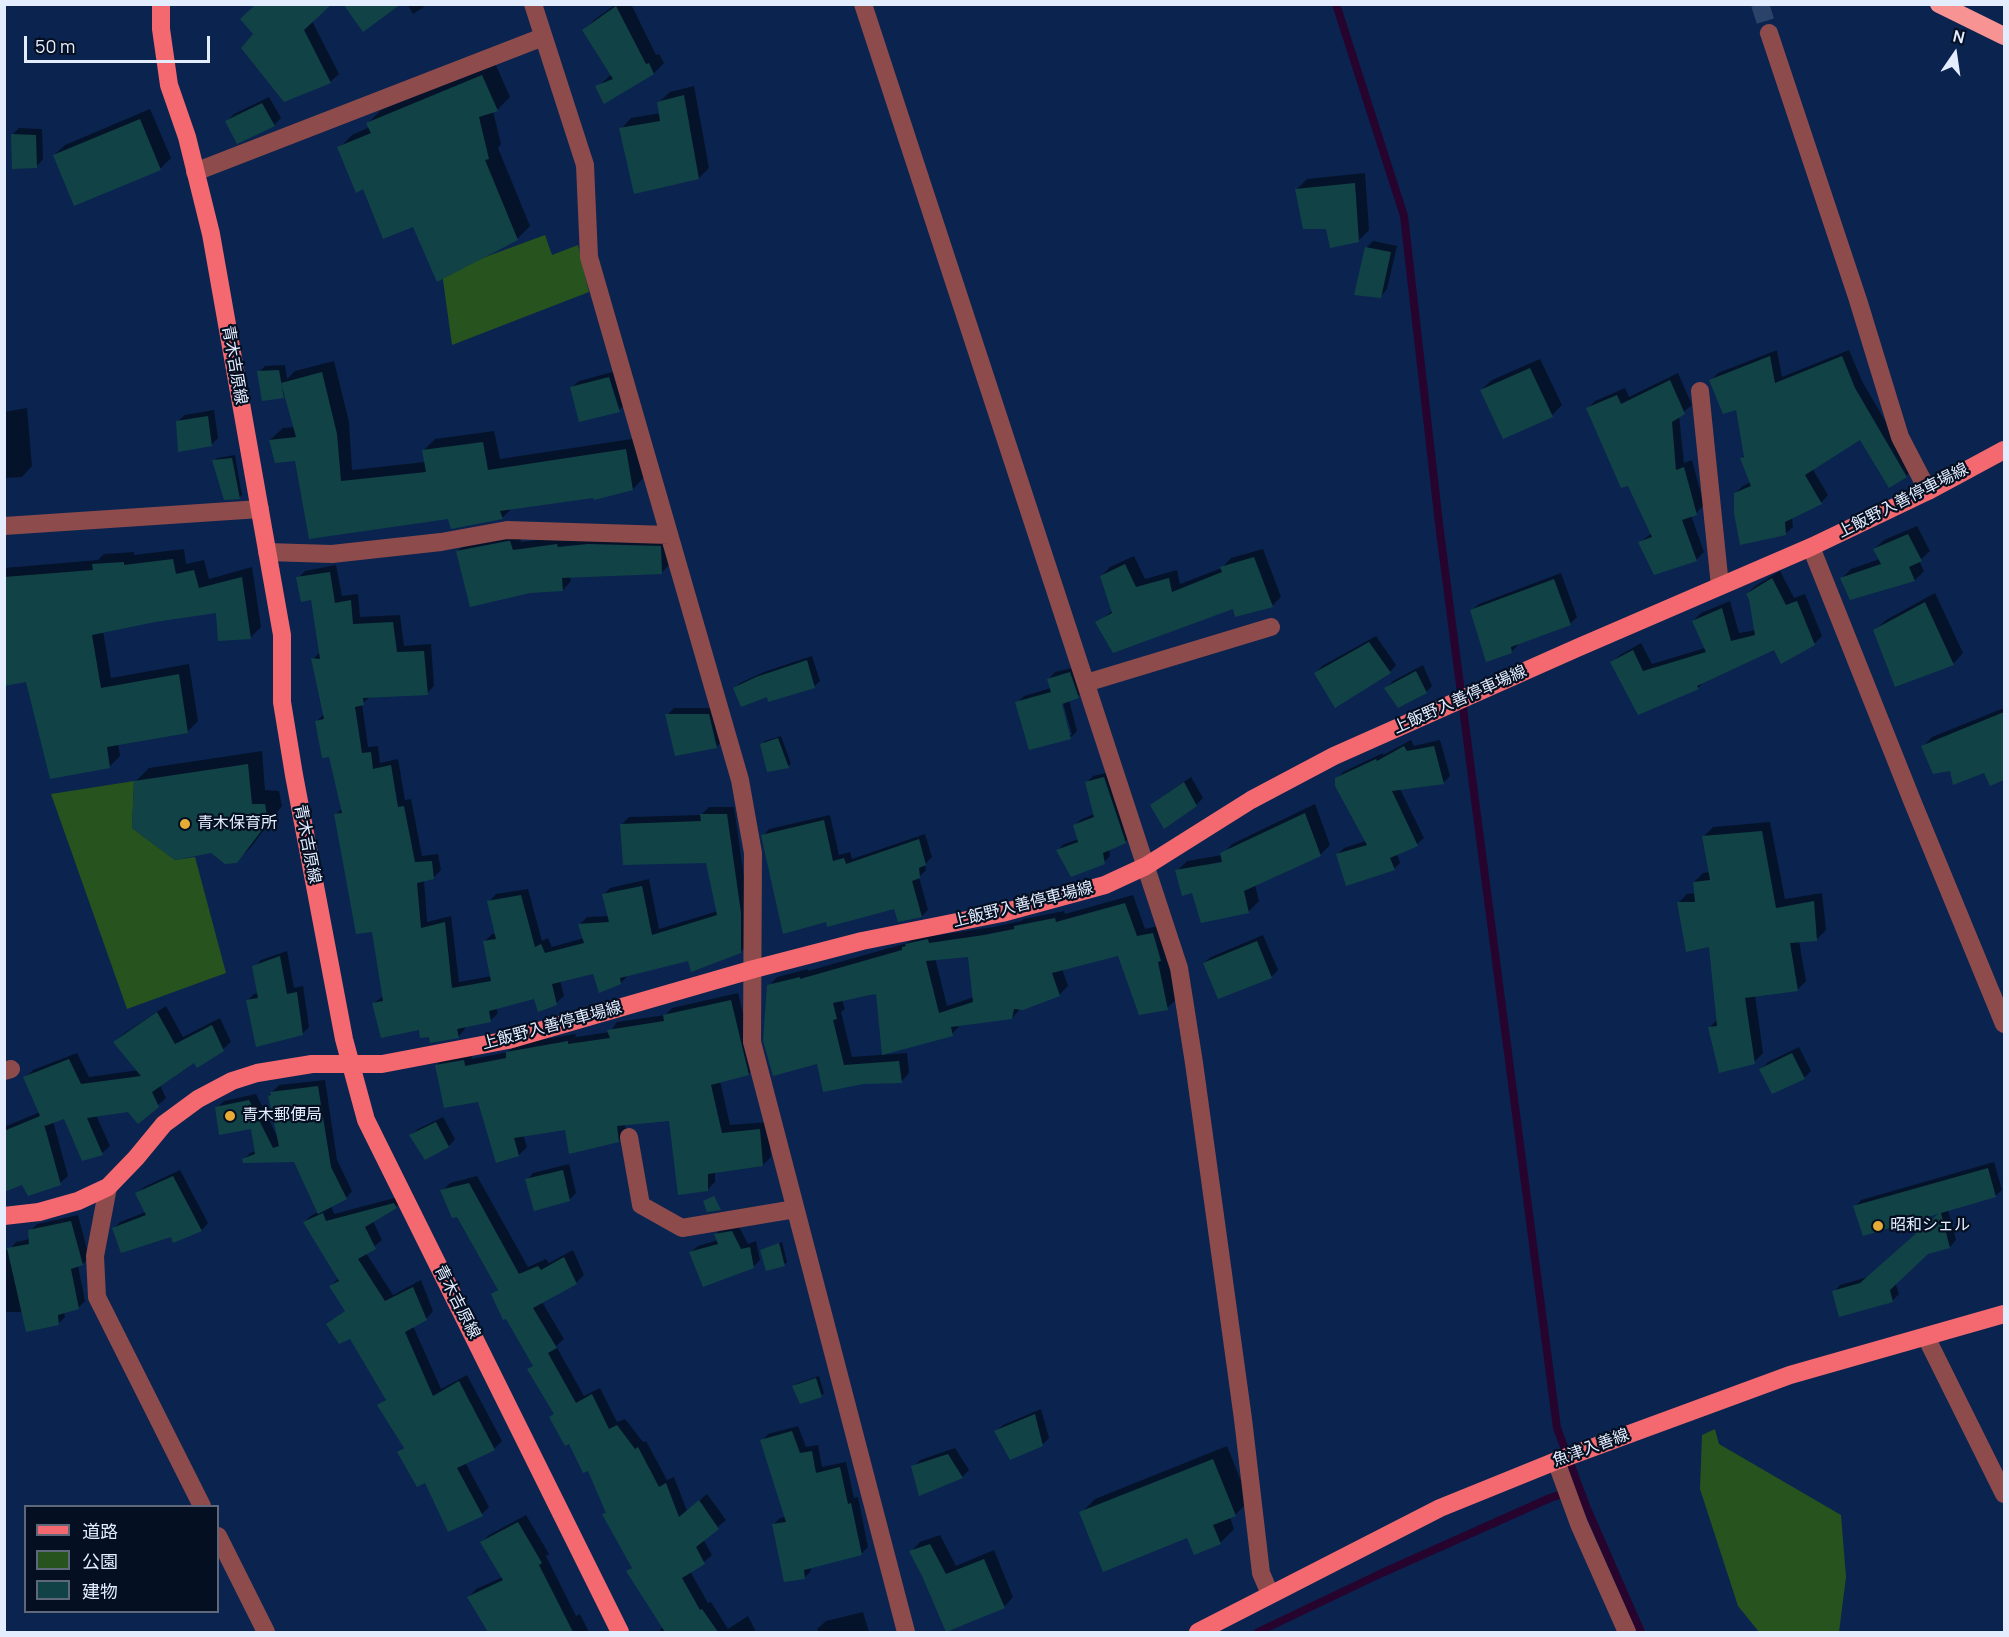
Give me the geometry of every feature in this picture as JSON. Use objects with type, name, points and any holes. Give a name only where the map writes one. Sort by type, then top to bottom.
[{"type":"highway","points":[[1939,4],[2004,36]]},
{"type":"main road","name":"青木吉原線","points":[[161,4],[161,29],[169,85],[187,137],[211,234],[282,635],[282,702],[294,775],[344,1039],[366,1120],[620,1632]]},
{"type":"main road","name":"上飯野入善停車場線","points":[[4,1216],[39,1212],[78,1201],[108,1187],[164,1124],[198,1099],[232,1081],[257,1073],[312,1064],[382,1064],[508,1040],[754,969],[862,941],[1002,913],[1105,885],[1146,866],[1251,800],[1334,756],[1811,547],[2004,450]]},
{"type":"main road","name":"魚津入善線","points":[[1198,1632],[1440,1508],[1556,1461],[1790,1376],[2004,1314]]},
{"type":"street","points":[[533,4],[585,165],[589,257],[740,780],[753,853],[752,1042],[906,1632]]},
{"type":"street","points":[[862,4],[1179,968],[1240,1395],[1261,1573],[1270,1594]]},
{"type":"street","points":[[1769,33],[1858,300],[1900,437],[1928,490]]},
{"type":"street","points":[[195,172],[543,37]]},
{"type":"street","points":[[1700,390],[1720,586]]},
{"type":"street","points":[[4,526],[260,509]]},
{"type":"street","points":[[267,552],[332,554],[441,542],[507,530],[669,535]]},
{"type":"street","points":[[1811,547],[2004,1024]]},
{"type":"street","points":[[1086,683],[1271,627]]},
{"type":"street","points":[[629,1137],[640,1205],[682,1228],[795,1209]]},
{"type":"street","points":[[108,1187],[95,1256],[97,1296],[202,1505]]},
{"type":"street","points":[[1926,1337],[2004,1494]]},
{"type":"street","points":[[1556,1461],[1580,1524],[1627,1632]]},
{"type":"street","points":[[219,1538],[266,1632]]},
{"type":"green space","points":[[545,235],[552,255],[578,245],[589,292],[452,345],[442,273]]},
{"type":"green space","points":[[134,781],[132,828],[175,860],[195,857],[226,973],[127,1009],[51,794]]},
{"type":"green space","points":[[1715,1429],[1719,1444],[1841,1515],[1846,1577],[1839,1632],[1759,1632],[1738,1606],[1700,1489],[1702,1435]]},
{"type":"building","points":[[256,4],[332,4],[304,30],[331,83],[284,102],[241,48],[253,34],[240,19]]},
{"type":"building","points":[[343,4],[401,4],[363,32]]},
{"type":"building","points":[[616,6],[646,64],[649,63],[654,74],[604,104],[595,86],[613,79],[582,30]]},
{"type":"building","points":[[482,75],[498,111],[479,117],[489,159],[485,160],[518,240],[437,282],[413,227],[383,239],[363,189],[356,193],[337,147],[371,133],[366,123]]},
{"type":"building","points":[[684,95],[699,179],[634,194],[619,128],[660,121],[657,102]]},
{"type":"building","points":[[262,103],[275,126],[237,144],[225,121]]},
{"type":"building","points":[[140,119],[161,170],[74,206],[53,155]]},
{"type":"building","points":[[11,134],[36,135],[37,168],[12,169]]},
{"type":"building","points":[[1355,183],[1359,242],[1330,248],[1326,229],[1303,229],[1295,189]]},
{"type":"building","points":[[1365,247],[1391,252],[1381,298],[1354,295]]},
{"type":"building","points":[[1770,356],[1775,383],[1842,356],[1855,388],[1907,477],[1889,488],[1860,440],[1805,475],[1822,504],[1785,522],[1786,535],[1740,545],[1734,513],[1734,493],[1751,486],[1740,458],[1744,457],[1736,410],[1723,414],[1709,380]]},
{"type":"building","points":[[1530,368],[1553,417],[1503,439],[1480,390]]},
{"type":"building","points":[[279,370],[284,398],[262,401],[257,371]]},
{"type":"building","points":[[322,372],[337,434],[341,481],[426,472],[422,450],[483,442],[488,470],[626,449],[633,490],[594,500],[593,498],[500,511],[503,519],[451,529],[448,519],[309,539],[295,461],[275,463],[269,440],[296,437],[281,383]]},
{"type":"building","points":[[609,377],[620,412],[579,422],[570,387]]},
{"type":"building","points":[[1670,380],[1685,414],[1672,422],[1676,470],[1684,467],[1697,515],[1682,520],[1697,561],[1654,575],[1638,542],[1652,537],[1628,486],[1621,488],[1586,408],[1617,395],[1621,404]]},
{"type":"building","points":[[208,416],[212,446],[178,452],[176,421]]},
{"type":"building","points":[[232,458],[240,499],[224,500],[212,460]]},
{"type":"building","points":[[1908,534],[1922,561],[1909,567],[1915,581],[1850,600],[1840,578],[1881,564],[1873,549]]},
{"type":"building","points":[[510,541],[513,550],[557,544],[558,547],[588,544],[661,546],[662,574],[562,578],[563,591],[530,593],[470,607],[456,551]]},
{"type":"building","points":[[1254,557],[1273,607],[1235,617],[1233,609],[1113,653],[1095,622],[1112,613],[1100,576],[1125,564],[1136,587],[1169,578],[1172,592],[1222,572],[1220,567]]},
{"type":"building","points":[[173,559],[176,574],[194,570],[199,588],[242,577],[251,639],[218,641],[216,613],[92,635],[101,688],[179,674],[188,733],[107,747],[110,768],[50,779],[26,682],[4,686],[4,577],[93,570],[92,564],[124,562],[124,565]]},
{"type":"building","points":[[330,572],[335,603],[351,600],[353,624],[393,622],[397,652],[424,651],[428,695],[363,698],[364,705],[355,707],[362,753],[371,752],[373,769],[391,765],[398,807],[404,806],[415,862],[432,861],[434,879],[417,883],[421,928],[445,922],[452,988],[491,981],[483,941],[496,939],[487,901],[521,895],[535,947],[541,944],[545,953],[584,943],[578,924],[609,922],[602,894],[642,886],[652,935],[717,915],[706,863],[623,865],[620,824],[701,821],[700,814],[727,814],[741,913],[741,953],[691,972],[688,961],[620,978],[621,984],[599,993],[593,974],[552,984],[557,1005],[538,1012],[534,999],[489,1011],[491,1022],[457,1029],[459,1038],[430,1043],[429,1037],[420,1038],[419,1030],[381,1038],[372,1003],[383,1001],[372,932],[356,934],[334,814],[342,813],[329,757],[322,758],[315,721],[324,719],[311,658],[320,659],[311,600],[301,602],[296,577]]},
{"type":"building","points":[[1772,578],[1786,605],[1797,601],[1815,645],[1781,664],[1774,650],[1697,686],[1699,689],[1638,715],[1610,662],[1633,650],[1643,671],[1706,652],[1692,621],[1722,608],[1731,641],[1755,635],[1749,599],[1746,594]]},
{"type":"building","points":[[1554,579],[1571,625],[1511,647],[1512,653],[1486,662],[1470,610]]},
{"type":"building","points":[[1925,602],[1954,665],[1895,687],[1873,630]]},
{"type":"building","points":[[1369,642],[1391,673],[1335,708],[1314,673]]},
{"type":"building","points":[[807,660],[815,688],[768,702],[767,697],[741,707],[733,688],[756,677]]},
{"type":"building","points":[[1416,671],[1427,693],[1398,708],[1384,688]]},
{"type":"building","points":[[1070,672],[1079,698],[1062,704],[1071,739],[1029,750],[1015,702],[1051,692],[1047,679]]},
{"type":"building","points":[[2004,712],[2004,780],[1990,786],[1984,773],[1953,785],[1950,771],[1933,774],[1921,746]]},
{"type":"building","points":[[665,714],[709,714],[717,748],[675,756]]},
{"type":"building","points":[[778,738],[789,768],[767,772],[760,744]]},
{"type":"building","points":[[1404,746],[1407,751],[1434,746],[1444,784],[1392,791],[1418,846],[1390,858],[1395,870],[1346,886],[1336,854],[1367,845],[1335,786],[1335,778],[1376,759],[1377,761]]},
{"type":"building","points":[[248,764],[252,804],[265,804],[268,822],[237,863],[225,864],[211,853],[175,860],[132,828],[134,781]]},
{"type":"building","points":[[1104,777],[1126,843],[1103,853],[1105,864],[1071,877],[1056,850],[1078,842],[1073,825],[1094,817],[1085,782]]},
{"type":"building","points":[[1184,782],[1197,806],[1164,829],[1150,805]]},
{"type":"building","points":[[1305,813],[1321,856],[1244,891],[1249,913],[1201,923],[1192,893],[1182,896],[1175,870],[1222,862],[1220,853]]},
{"type":"building","points":[[824,820],[833,861],[844,858],[846,864],[919,839],[926,865],[919,868],[920,878],[912,881],[922,917],[898,922],[894,909],[827,927],[826,922],[783,934],[761,835]]},
{"type":"building","points":[[1762,831],[1776,908],[1814,901],[1817,941],[1790,943],[1798,991],[1745,998],[1755,1064],[1719,1073],[1708,1027],[1717,1026],[1709,947],[1686,952],[1677,902],[1695,902],[1693,882],[1710,880],[1702,836]]},
{"type":"building","points":[[1125,903],[1137,936],[1153,933],[1161,961],[1158,962],[1168,1010],[1139,1015],[1118,956],[1052,973],[1060,996],[1023,1010],[1014,1009],[1012,1019],[951,1027],[953,1036],[882,1055],[876,994],[870,995],[833,1003],[837,1019],[833,1020],[844,1065],[899,1061],[902,1083],[863,1084],[823,1092],[817,1064],[773,1076],[763,1041],[767,985],[800,977],[800,979],[902,950],[905,944],[928,939],[929,943],[984,935],[1055,918],[1056,922]],"holes":[[[968,957],[973,1002],[939,1013],[926,961]]]},
{"type":"building","points":[[1257,941],[1272,978],[1218,999],[1203,963]]},
{"type":"building","points":[[280,956],[287,994],[297,992],[303,1035],[256,1047],[246,1000],[258,998],[252,966]]},
{"type":"building","points":[[731,1000],[749,1075],[711,1085],[722,1133],[760,1129],[763,1166],[708,1174],[708,1191],[678,1195],[669,1121],[617,1126],[619,1142],[569,1154],[565,1130],[514,1138],[519,1156],[496,1163],[478,1102],[444,1108],[435,1065],[464,1060],[465,1066],[506,1058],[506,1052],[568,1041],[568,1044],[610,1038],[607,1030],[664,1021],[663,1015]]},
{"type":"building","points":[[157,1012],[175,1044],[212,1025],[224,1051],[197,1068],[194,1063],[152,1092],[159,1107],[138,1124],[128,1112],[87,1118],[103,1155],[82,1161],[64,1119],[45,1126],[44,1124],[61,1185],[28,1196],[22,1185],[4,1192],[4,1131],[40,1116],[23,1077],[69,1059],[81,1084],[141,1076],[113,1042]]},
{"type":"building","points":[[1792,1053],[1805,1079],[1772,1094],[1759,1069]]},
{"type":"building","points":[[318,1086],[331,1167],[347,1199],[318,1214],[294,1162],[243,1163],[242,1159],[255,1154],[251,1129],[219,1135],[215,1107],[249,1100],[273,1148],[279,1146],[268,1096],[271,1095],[270,1092]]},
{"type":"building","points":[[436,1122],[449,1147],[425,1160],[409,1135]]},
{"type":"building","points":[[1988,1168],[1996,1197],[1941,1213],[1950,1248],[1928,1254],[1890,1290],[1893,1302],[1839,1317],[1832,1291],[1860,1283],[1938,1214],[1863,1236],[1853,1206]]},
{"type":"building","points":[[563,1170],[570,1201],[534,1211],[525,1179]]},
{"type":"building","points":[[173,1176],[202,1231],[173,1243],[171,1237],[121,1253],[112,1228],[146,1215],[135,1193]]},
{"type":"building","points":[[469,1183],[519,1274],[538,1266],[541,1270],[564,1257],[577,1284],[533,1308],[557,1348],[548,1353],[576,1403],[592,1394],[609,1429],[617,1425],[635,1449],[638,1447],[659,1487],[666,1483],[679,1517],[699,1500],[719,1529],[696,1547],[705,1564],[682,1578],[700,1610],[702,1609],[718,1632],[665,1632],[626,1571],[632,1568],[602,1514],[606,1513],[588,1471],[583,1473],[569,1444],[565,1446],[549,1417],[554,1414],[527,1369],[533,1366],[506,1319],[503,1320],[491,1294],[498,1290],[457,1217],[452,1218],[440,1190]]},
{"type":"building","points":[[714,1196],[721,1210],[707,1212],[703,1201]]},
{"type":"building","points":[[394,1203],[397,1208],[365,1227],[376,1249],[358,1259],[385,1301],[413,1287],[427,1320],[405,1332],[433,1396],[459,1381],[495,1450],[457,1468],[483,1516],[448,1532],[425,1483],[417,1487],[397,1452],[404,1448],[377,1405],[386,1400],[350,1339],[339,1344],[326,1324],[345,1311],[329,1286],[339,1281],[303,1222],[323,1213],[326,1221]]},
{"type":"building","points":[[71,1221],[83,1265],[71,1269],[79,1309],[58,1315],[59,1325],[26,1332],[7,1248],[29,1244],[28,1230]]},
{"type":"building","points":[[732,1231],[741,1249],[750,1247],[754,1268],[703,1287],[689,1252],[718,1244],[714,1234]]},
{"type":"building","points":[[779,1243],[785,1266],[766,1271],[760,1250]]},
{"type":"building","points":[[816,1378],[822,1397],[800,1404],[792,1386]]},
{"type":"building","points":[[1035,1414],[1043,1446],[1010,1460],[994,1431]]},
{"type":"building","points":[[792,1431],[800,1453],[812,1451],[816,1473],[840,1467],[848,1504],[851,1503],[862,1555],[804,1570],[805,1579],[784,1582],[772,1524],[786,1522],[760,1440]]},
{"type":"building","points":[[948,1454],[963,1478],[919,1496],[911,1466]]},
{"type":"building","points":[[1213,1459],[1236,1516],[1213,1525],[1221,1544],[1194,1555],[1187,1538],[1103,1572],[1079,1512]]},
{"type":"building","points":[[518,1522],[542,1563],[539,1565],[573,1632],[488,1632],[467,1597],[503,1580],[480,1542]]},
{"type":"building","points":[[930,1544],[946,1574],[984,1559],[1005,1608],[946,1632],[909,1551]]},
{"type":"waterway","points":[[1336,4],[1404,216],[1440,532],[1557,1428],[1586,1506],[1641,1632]]},
{"type":"waterway","points":[[1258,1632],[1382,1573],[1568,1492]]},
{"type":"tunnel","points":[[1760,4],[1769,33]]},
{"type":"place","name":"青木保育所","points":[[185,824]]},
{"type":"place","name":"青木郵便局","points":[[230,1116]]},
{"type":"place","name":"昭和シェル","points":[[1878,1226]]}]
